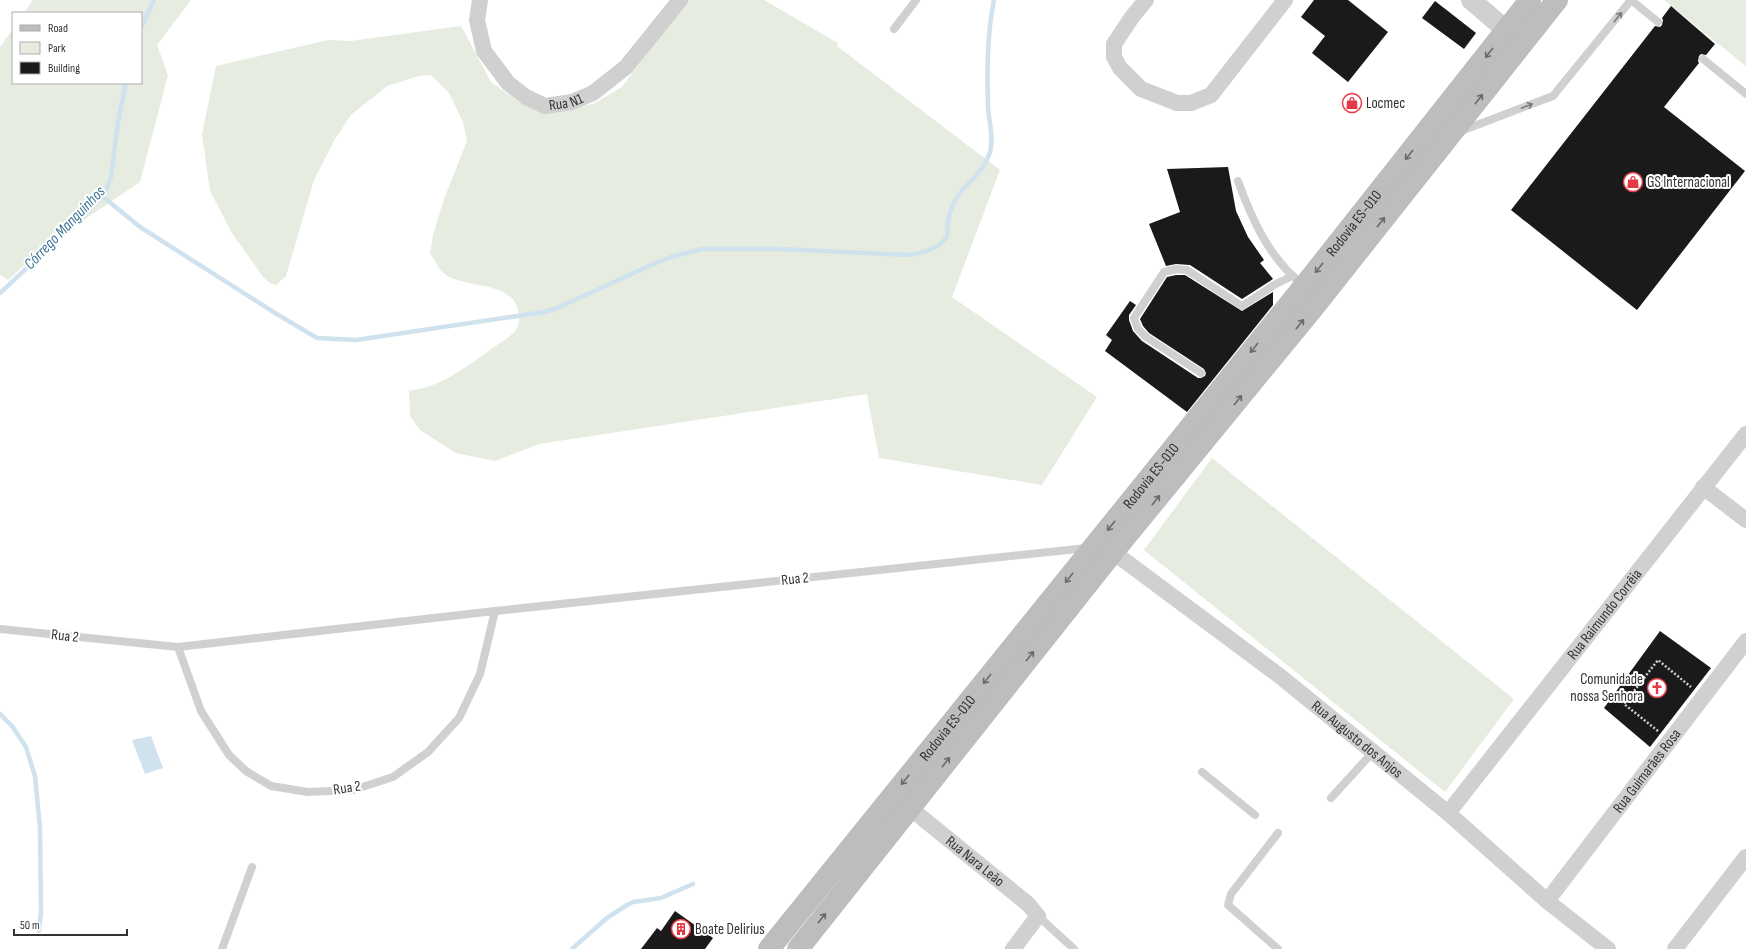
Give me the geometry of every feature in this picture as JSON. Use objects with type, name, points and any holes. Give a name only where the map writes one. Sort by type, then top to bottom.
[{"type":"main road","name":"Rodovia ES-010","points":[[798,949],[910,808],[1104,550],[1299,280],[1530,0]]},
{"type":"main road","name":"Rodovia ES-010","points":[[769,949],[1104,550],[1313,308],[1557,0]]},
{"type":"street","name":"Rua N1","points":[[480,0],[476,20],[484,51],[508,83],[526,96],[545,106],[572,102],[593,93],[626,66],[680,0]]},
{"type":"street","points":[[1146,0],[1132,17],[1114,44],[1114,57],[1120,68],[1141,89],[1177,103],[1191,103],[1211,95],[1285,0]]},
{"type":"street","points":[[1471,0],[1506,30]]},
{"type":"street","name":"Rua Raimundo Corrêia","points":[[1448,813],[1746,434]]},
{"type":"street","points":[[1703,487],[1746,520]]},
{"type":"street","name":"Rua Augusto dos Anjos","points":[[1104,550],[1281,677],[1448,813],[1548,901],[1608,949]]},
{"type":"street","name":"Rua Guimarães Rosa","points":[[1548,901],[1746,641]]},
{"type":"street","name":"Rua Nara Leão","points":[[910,808],[1028,904],[1038,916]]},
{"type":"street","points":[[1675,949],[1746,857]]},
{"type":"street","points":[[1013,949],[1038,916]]},
{"type":"lane","points":[[894,29],[916,0]]},
{"type":"lane","points":[[1451,134],[1553,96],[1631,0],[1658,22]]},
{"type":"lane","points":[[1703,59],[1746,94]]},
{"type":"lane","points":[[1238,181],[1250,214],[1262,238],[1299,280]]},
{"type":"lane","points":[[1200,373],[1146,337],[1138,329],[1134,318],[1164,272],[1176,269],[1187,270],[1242,306],[1274,285],[1299,280]]},
{"type":"lane","name":"Rua 2","points":[[0,629],[178,647],[495,611],[1104,550]]},
{"type":"lane","name":"Rua 2","points":[[178,647],[201,711],[230,754],[246,771],[271,786],[308,792],[353,790],[393,777],[428,752],[459,718],[480,674],[495,611]]},
{"type":"lane","points":[[1331,798],[1373,752]]},
{"type":"lane","points":[[1202,772],[1255,814]]},
{"type":"lane","points":[[1278,833],[1231,894],[1228,905],[1278,949]]},
{"type":"lane","points":[[222,949],[252,867]]},
{"type":"lane","name":"Rua Nara Leão","points":[[1038,916],[1068,947]]},
{"type":"path","points":[[1671,741],[1624,704],[1658,660],[1704,698]]},
{"type":"green space","points":[[33,0],[191,0],[157,45],[168,75],[140,182],[44,247],[8,280],[0,275],[0,47],[12,30],[12,84],[142,84],[142,12],[25,12]]},
{"type":"green space","points":[[686,0],[764,0],[838,43],[837,46],[1000,170],[952,297],[1097,397],[1042,485],[879,458],[867,394],[539,444],[495,461],[456,453],[420,430],[410,416],[409,391],[433,385],[450,377],[510,336],[517,329],[519,324],[519,313],[515,302],[508,295],[499,290],[465,282],[446,275],[443,273],[430,253],[433,235],[444,199],[467,141],[463,122],[449,93],[431,75],[419,76],[387,86],[351,115],[335,139],[314,180],[286,276],[276,285],[270,283],[264,278],[232,233],[210,191],[202,134],[216,66],[328,40],[351,41],[461,26],[491,82],[519,102],[546,111],[593,104],[622,87]]},
{"type":"green space","points":[[1664,0],[1746,0],[1746,66]]},
{"type":"green space","points":[[1212,458],[1514,699],[1445,792],[1144,550]]},
{"type":"water","points":[[151,736],[163,768],[145,774],[132,740]]},
{"type":"building","points":[[1314,0],[1348,0],[1388,32],[1348,82],[1312,53],[1325,36],[1301,17]]},
{"type":"building","points":[[1435,1],[1476,33],[1464,49],[1422,18]]},
{"type":"building","points":[[1671,6],[1715,44],[1706,55],[1701,54],[1699,56],[1699,63],[1664,107],[1745,171],[1637,310],[1511,210],[1655,26],[1660,27],[1662,25],[1662,18]]},
{"type":"building","points":[[1228,167],[1236,211],[1248,237],[1264,260],[1260,263],[1273,279],[1242,299],[1190,265],[1176,264],[1166,266],[1149,224],[1180,212],[1167,169]]},
{"type":"building","points":[[1185,275],[1242,311],[1273,292],[1273,305],[1187,412],[1105,351],[1112,340],[1106,335],[1130,301],[1136,305],[1129,315],[1129,320],[1133,331],[1142,341],[1198,378],[1205,376],[1206,373],[1204,369],[1149,333],[1143,326],[1140,319],[1167,277]]},
{"type":"building","name":"Comunidade nossa Senhora","points":[[1660,631],[1711,668],[1650,747],[1604,708]]},
{"type":"building","name":"Boate Delirius","points":[[675,911],[713,938],[705,949],[641,949],[657,928],[661,931]]},
{"type":"waterway","name":"Córrego Manguinhos","points":[[142,26],[154,0]]},
{"type":"waterway","points":[[102,196],[140,227],[317,338],[356,340],[544,312],[555,309],[671,257],[703,249],[779,249],[909,255],[920,253],[939,245],[947,237],[949,217],[954,203],[960,193],[979,172],[987,160],[990,152],[991,136],[988,107],[988,67],[990,26],[994,0]]},
{"type":"waterway","name":"Córrego Manguinhos","points":[[0,293],[88,211],[105,193],[111,177],[118,122],[126,84]]},
{"type":"waterway","points":[[0,714],[12,726],[26,747],[35,776],[40,828],[41,912],[39,931]]},
{"type":"waterway","points":[[572,949],[607,918],[627,905],[633,902],[661,898],[693,884]]},
{"type":"place","name":"Locmec","points":[[1352,103]]},
{"type":"place","name":"GS Internacional","points":[[1633,182]]},
{"type":"place","name":"Comunidade nossa Senhora","points":[[1657,688]]},
{"type":"place","name":"Boate Delirius","points":[[681,929]]}]
